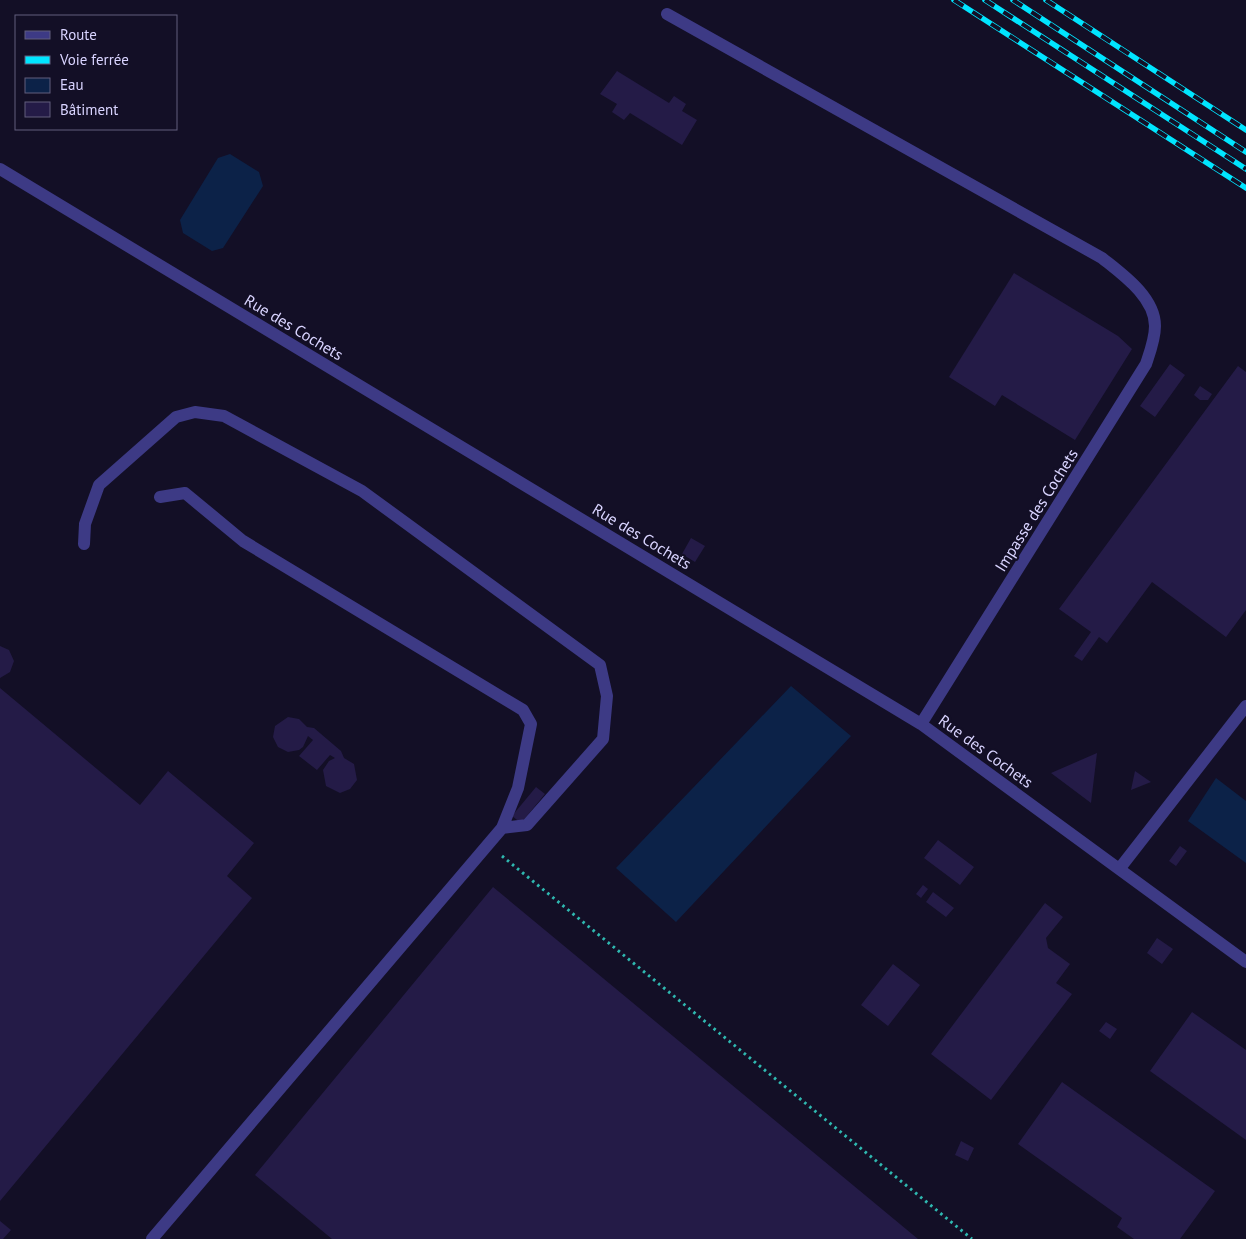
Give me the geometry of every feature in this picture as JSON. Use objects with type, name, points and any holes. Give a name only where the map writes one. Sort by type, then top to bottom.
[{"type":"street","name":"Impasse des Cochets","points":[[668,14],[1102,258],[1132,282],[1149,306],[1155,324],[1154,341],[1146,364],[921,724]]},
{"type":"street","name":"Rue des Cochets","points":[[0,170],[921,724],[1246,962]]},
{"type":"street","points":[[84,544],[85,524],[99,485],[176,417],[195,412],[224,416],[362,491],[600,665],[607,696],[603,739],[527,825],[502,828]]},
{"type":"street","points":[[152,1239],[502,828],[518,788],[531,724],[523,710],[243,540],[185,493],[160,496]]},
{"type":"street","points":[[1120,868],[1246,706]]},
{"type":"path","points":[[488,844],[972,1239]]},
{"type":"water","points":[[230,154],[259,172],[263,186],[223,248],[212,251],[183,233],[180,220],[218,158]]},
{"type":"water","points":[[791,686],[851,736],[676,922],[616,868]]},
{"type":"water","points":[[1216,778],[1246,801],[1246,863],[1188,821]]},
{"type":"building","points":[[617,71],[669,103],[674,96],[686,104],[682,111],[697,120],[682,145],[630,113],[624,120],[612,112],[617,104],[600,94]]},
{"type":"building","points":[[1014,273],[1118,336],[1132,349],[1075,440],[1002,395],[995,406],[949,377]]},
{"type":"building","points":[[1170,364],[1185,375],[1155,417],[1140,406]]},
{"type":"building","points":[[1238,366],[1246,372],[1246,610],[1226,637],[1152,582],[1107,643],[1099,637],[1082,661],[1074,656],[1091,632],[1059,609]]},
{"type":"building","points":[[1200,386],[1212,394],[1208,400],[1200,400],[1194,395]]},
{"type":"building","points":[[691,538],[705,546],[695,562],[682,554]]},
{"type":"building","points":[[0,646],[9,650],[14,661],[10,672],[0,678]]},
{"type":"building","points":[[0,688],[140,805],[168,771],[254,843],[227,876],[252,898],[0,1201]]},
{"type":"building","points":[[288,717],[299,719],[307,727],[314,728],[341,751],[344,758],[354,764],[357,780],[350,789],[340,793],[326,786],[323,770],[329,761],[335,758],[330,755],[317,770],[299,756],[313,740],[308,736],[303,747],[299,750],[288,752],[278,747],[273,737],[275,726]]},
{"type":"building","points":[[1097,753],[1091,803],[1051,773]]},
{"type":"building","points":[[1135,771],[1151,782],[1131,790]]},
{"type":"building","points":[[536,787],[545,794],[521,823],[512,816]]},
{"type":"building","points":[[938,840],[974,867],[960,885],[924,858]]},
{"type":"building","points":[[1180,846],[1187,851],[1176,866],[1169,861]]},
{"type":"building","points":[[923,885],[928,889],[921,898],[916,894]]},
{"type":"building","points":[[493,887],[918,1239],[332,1239],[255,1175]]},
{"type":"building","points":[[933,892],[954,908],[946,917],[926,902]]},
{"type":"building","points":[[1045,903],[1063,917],[1046,938],[1048,948],[1070,964],[1056,983],[1072,994],[991,1100],[931,1054]]},
{"type":"building","points":[[1157,938],[1173,949],[1162,964],[1147,953]]},
{"type":"building","points":[[893,964],[920,985],[888,1026],[861,1005]]},
{"type":"building","points":[[1192,1012],[1246,1050],[1246,1140],[1150,1071]]},
{"type":"building","points":[[1106,1022],[1117,1029],[1110,1039],[1099,1031]]},
{"type":"building","points":[[1062,1082],[1215,1191],[1180,1239],[1134,1239],[1117,1227],[1122,1218],[1018,1144]]},
{"type":"building","points":[[961,1141],[974,1148],[968,1161],[955,1155]]},
{"type":"building","points":[[0,1221],[11,1230],[3,1239],[0,1239]]},
{"type":"railway","points":[[954,0],[1246,188]]},
{"type":"railway","points":[[985,0],[1246,169]]},
{"type":"railway","points":[[1013,0],[1246,152]]},
{"type":"railway","points":[[1046,0],[1246,130]]}]
